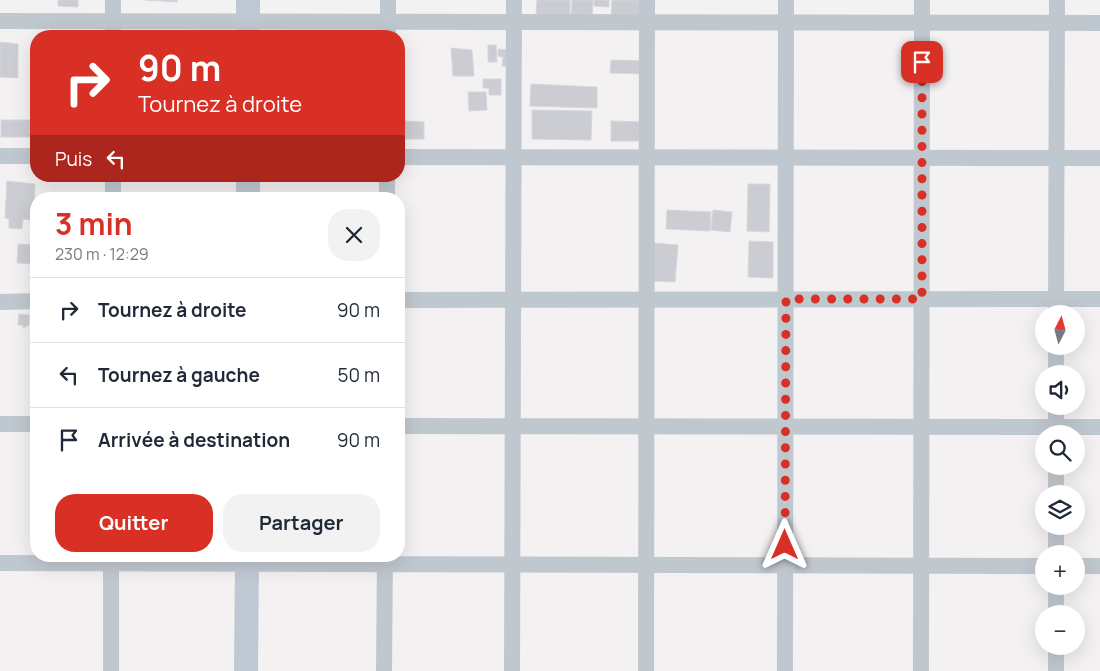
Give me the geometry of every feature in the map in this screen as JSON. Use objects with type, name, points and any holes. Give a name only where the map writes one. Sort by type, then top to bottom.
[{"type":"street","points":[[113,0],[113,28]]},
{"type":"street","points":[[388,0],[388,29]]},
{"type":"street","points":[[512,671],[514,0]]},
{"type":"street","points":[[646,671],[647,0]]},
{"type":"street","points":[[785,671],[786,0]]},
{"type":"street","points":[[922,0],[922,671]]},
{"type":"street","points":[[1056,305],[1057,0]]},
{"type":"street","points":[[0,21],[113,28],[248,19],[388,29],[514,22],[1100,23]]},
{"type":"street","points":[[0,156],[30,156]]},
{"type":"street","points":[[405,157],[1100,158]]},
{"type":"street","points":[[1062,305],[1100,298]]},
{"type":"street","points":[[405,300],[922,299],[1037,305]]},
{"type":"street","points":[[0,302],[30,302]]},
{"type":"street","points":[[0,424],[30,424]]},
{"type":"street","points":[[405,426],[786,426],[1035,430]]},
{"type":"street","points":[[1085,428],[1100,427]]},
{"type":"street","points":[[405,561],[646,566],[1035,566]]},
{"type":"street","points":[[0,563],[37,562]]},
{"type":"street","points":[[111,562],[111,671]]},
{"type":"street","points":[[246,671],[247,562]]},
{"type":"street","points":[[384,671],[385,562]]},
{"type":"street","points":[[1085,566],[1100,566]]},
{"type":"street","points":[[1056,655],[1056,671]]},
{"type":"building","points":[[58,0],[78,0],[78,7],[58,6]]},
{"type":"building","points":[[145,0],[178,0],[177,2]]},
{"type":"building","points":[[537,0],[570,0],[570,18],[536,16]]},
{"type":"building","points":[[572,0],[593,0],[592,20],[571,19]]},
{"type":"building","points":[[594,0],[609,0],[609,7],[594,6]]},
{"type":"building","points":[[612,0],[649,0],[648,22],[611,20]]},
{"type":"building","points":[[0,42],[18,44],[18,78],[0,77]]},
{"type":"building","points":[[488,45],[496,45],[497,62],[488,62]]},
{"type":"building","points":[[451,48],[472,50],[474,76],[453,76]]},
{"type":"building","points":[[498,49],[511,50],[511,66],[502,66],[503,57],[498,56]]},
{"type":"building","points":[[611,60],[648,61],[648,74],[610,73]]},
{"type":"building","points":[[483,79],[501,79],[501,95],[489,95],[489,88],[483,88]]},
{"type":"building","points":[[531,84],[597,87],[597,108],[530,106]]},
{"type":"building","points":[[468,92],[486,92],[487,110],[469,111]]},
{"type":"building","points":[[532,110],[592,111],[591,140],[532,139]]},
{"type":"building","points":[[1,120],[30,120],[30,137],[1,137]]},
{"type":"building","points":[[405,121],[424,122],[424,139],[405,139]]},
{"type":"building","points":[[611,121],[646,122],[645,141],[611,141]]},
{"type":"building","points":[[7,181],[35,184],[35,192],[30,192],[30,220],[23,219],[22,229],[9,228],[9,219],[5,218]]},
{"type":"building","points":[[748,184],[770,184],[769,232],[747,231]]},
{"type":"building","points":[[667,210],[711,212],[710,231],[666,229]]},
{"type":"building","points":[[713,210],[732,212],[730,232],[711,230]]},
{"type":"building","points":[[749,241],[773,242],[773,278],[748,277]]},
{"type":"building","points":[[653,243],[678,245],[675,282],[650,281]]},
{"type":"building","points":[[18,244],[30,245],[30,264],[17,263]]},
{"type":"building","points":[[19,314],[29,315],[29,325],[23,328],[23,325],[18,325]]},
{"type":"route","points":[[785,545],[786,299],[922,299],[922,62]]}]
